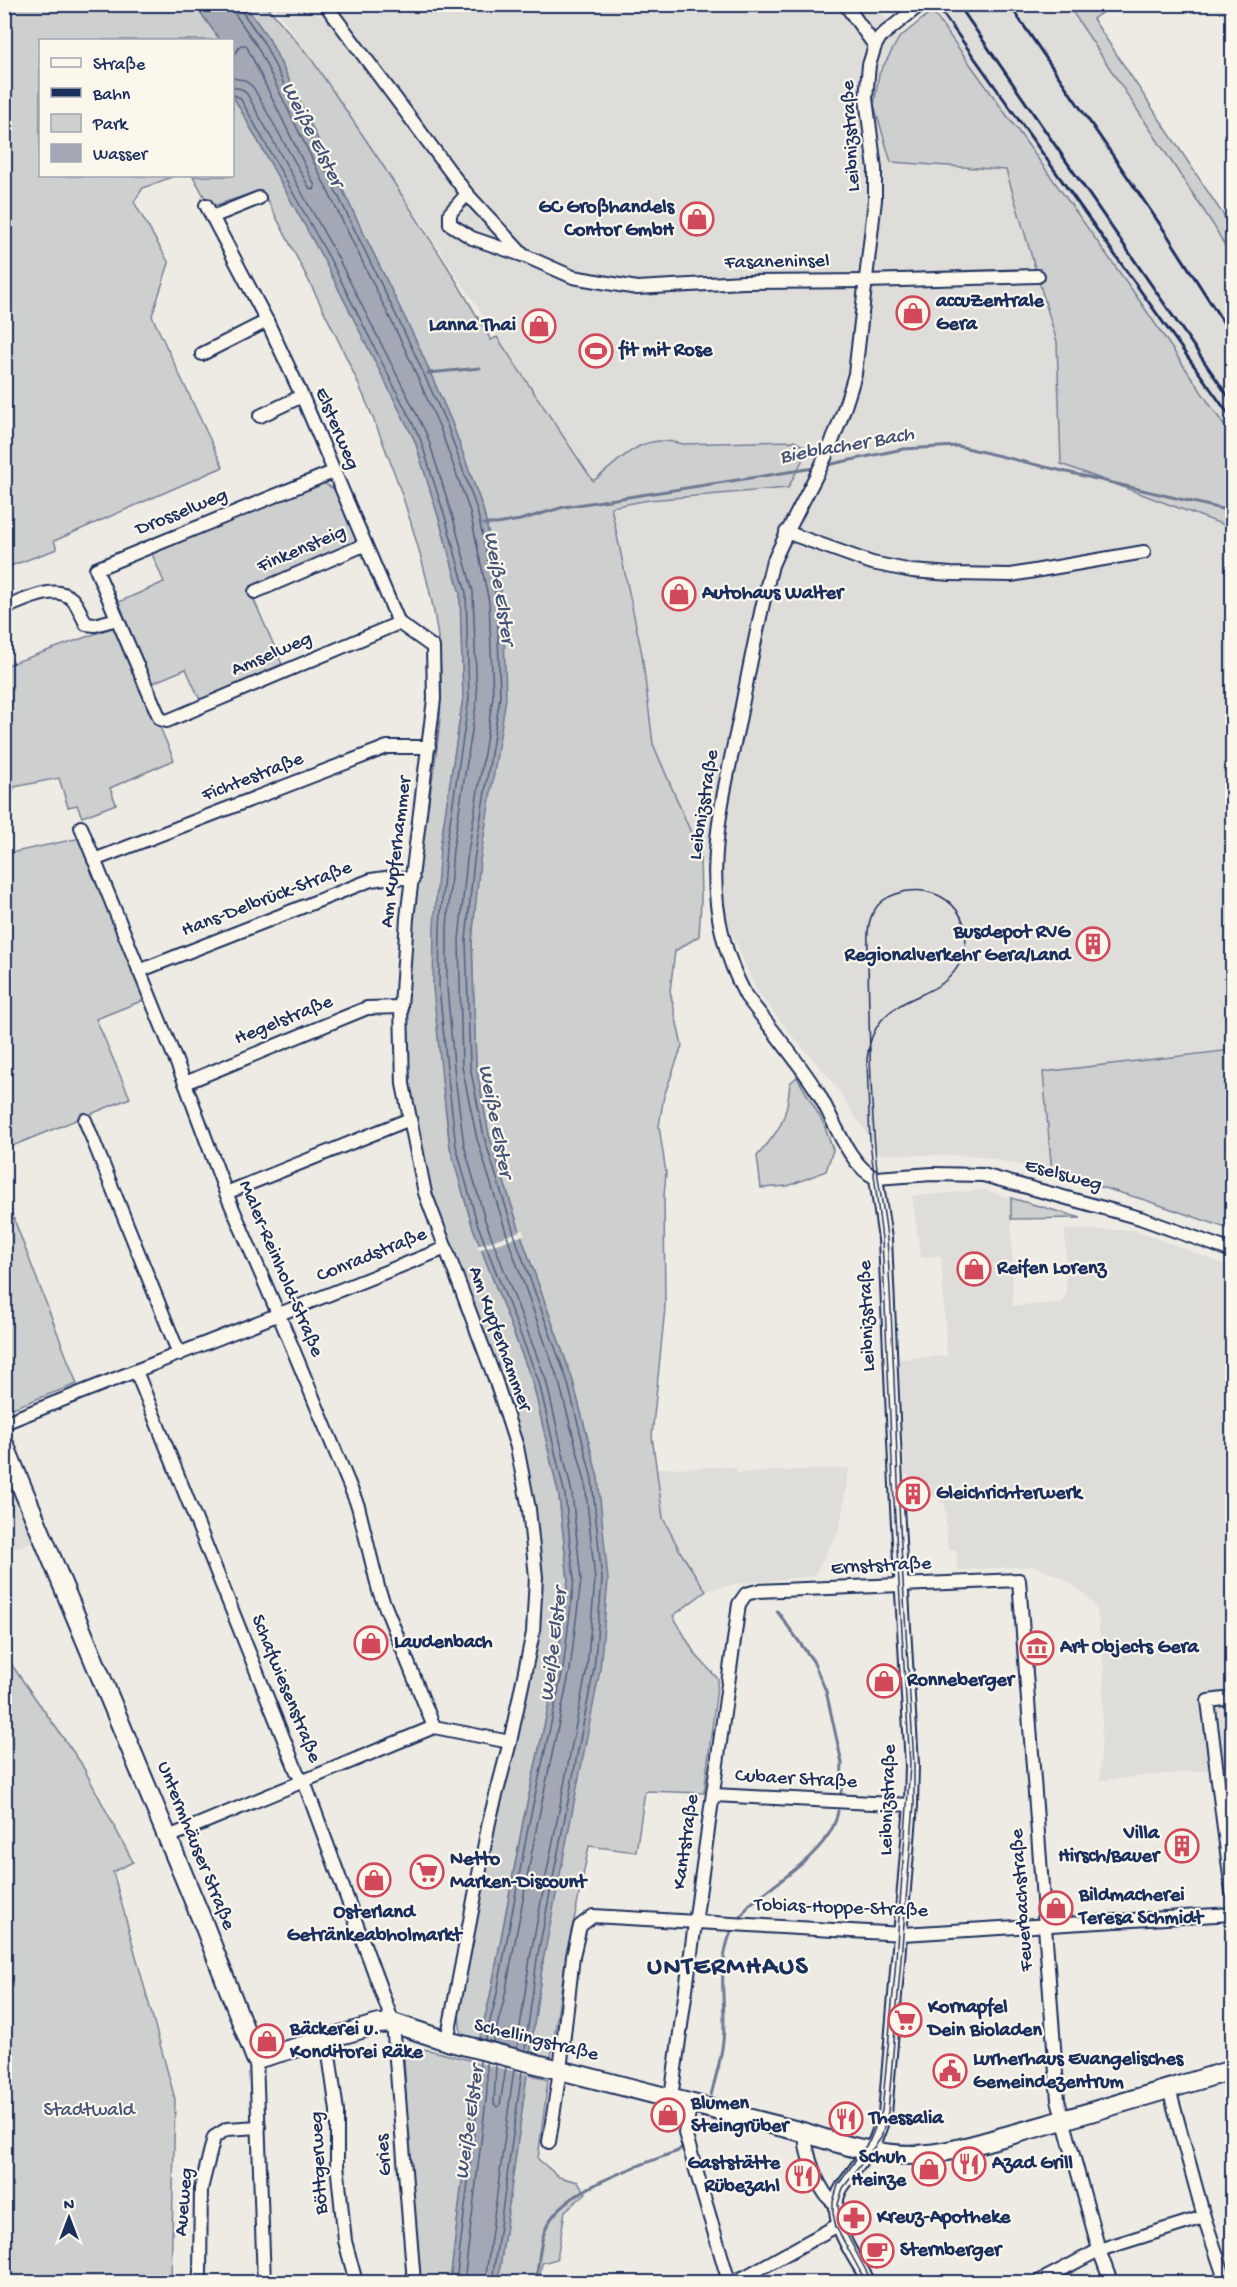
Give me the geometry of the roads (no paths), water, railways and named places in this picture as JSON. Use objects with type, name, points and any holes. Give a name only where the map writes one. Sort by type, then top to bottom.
[{"type":"main road","name":"Untermhäuser Straße","points":[[4,1444],[204,1925],[256,2059]]},
{"type":"main road","name":"Schellingstraße","points":[[256,2059],[379,2024],[393,2024],[453,2043],[691,2103],[868,2151],[898,2155],[939,2152],[1063,2120],[1233,2070]]},
{"type":"street","name":"Fasaneninsel","points":[[325,4],[467,194],[523,255]]},
{"type":"street","points":[[845,4],[875,46]]},
{"type":"street","name":"Leibnizstraße","points":[[836,2203],[837,2194],[868,2151],[880,2130],[885,2114],[911,1805],[912,1765],[885,1239],[876,1178],[866,1172],[851,1154],[816,1089],[746,996],[737,979],[719,925],[715,892],[716,834],[772,565],[786,532],[824,459],[855,374],[875,200],[875,170],[866,98],[867,78],[875,46],[880,37],[921,4]]},
{"type":"street","name":"Fasaneninsel","points":[[467,194],[450,213],[450,224],[472,238],[523,255],[573,277],[637,288],[743,282],[1038,276]]},
{"type":"street","points":[[212,217],[259,198]]},
{"type":"street","name":"Elsterweg","points":[[206,205],[267,321],[302,396],[399,623]]},
{"type":"street","points":[[202,354],[267,321]]},
{"type":"street","points":[[260,416],[302,396]]},
{"type":"street","name":"Drosselweg","points":[[160,719],[96,569],[333,472]]},
{"type":"street","points":[[786,532],[872,562],[912,571],[951,574],[1011,575],[1144,552]]},
{"type":"street","name":"Finkensteig","points":[[255,592],[364,545]]},
{"type":"street","points":[[4,608],[52,592],[64,594],[73,600],[86,624],[95,626],[117,619]]},
{"type":"street","name":"Am Kupferhammer","points":[[399,623],[433,647],[434,699],[412,879],[400,1007],[404,1084],[425,1193],[495,1379],[517,1447],[529,1509],[536,1577],[533,1633],[510,1742],[489,1822],[453,2043]]},
{"type":"street","name":"Amselweg","points":[[160,719],[167,721],[399,623]]},
{"type":"street","name":"Fichtestraße","points":[[94,860],[387,747],[429,747]]},
{"type":"street","name":"Maler-Reinhold-Straße","points":[[81,827],[185,1083],[225,1193],[279,1314],[358,1506],[379,1591],[434,1727]]},
{"type":"street","name":"Hans-Delbrück-Straße","points":[[139,971],[371,880],[392,877],[412,879]]},
{"type":"street","name":"Hegelstraße","points":[[185,1083],[367,1008],[400,1007]]},
{"type":"street","points":[[225,1193],[410,1119]]},
{"type":"street","points":[[85,1120],[179,1354]]},
{"type":"street","name":"Eselsweg","points":[[876,1178],[932,1174],[983,1175],[1140,1218],[1233,1251]]},
{"type":"street","name":"Conradstraße","points":[[4,1423],[446,1248]]},
{"type":"street","name":"Schafwiesenstraße","points":[[136,1371],[326,1838],[393,2024]]},
{"type":"street","name":"Ernststraße","points":[[746,1593],[1019,1580]]},
{"type":"street","name":"Feuerbachstraße","points":[[1019,1580],[1058,2100],[1099,2250],[1111,2283]]},
{"type":"street","name":"Kantstraße","points":[[671,2098],[740,1604],[746,1593]]},
{"type":"street","points":[[1233,1698],[1208,1701],[1233,1892]]},
{"type":"street","points":[[166,1838],[434,1727],[510,1742]]},
{"type":"street","name":"Cubaer Straße","points":[[714,1795],[911,1805]]},
{"type":"street","name":"Tobias-Hoppe-Straße","points":[[555,2069],[580,1926],[593,1916],[901,1934],[1233,1914]]},
{"type":"street","name":"Gries","points":[[393,2024],[414,2283]]},
{"type":"street","name":"Böttgerweg","points":[[327,2040],[337,2111],[337,2164],[345,2241],[356,2283]]},
{"type":"street","name":"Untermhäuser Straße","points":[[256,2059],[264,2283]]},
{"type":"street","points":[[549,2142],[555,2069]]},
{"type":"street","points":[[1169,2089],[1204,2217],[1226,2283]]},
{"type":"street","points":[[691,2103],[685,2133],[729,2283],[745,2277],[838,2225]]},
{"type":"street","name":"Aueweg","points":[[198,2283],[201,2189],[214,2137],[227,2129],[259,2127]]},
{"type":"street","points":[[806,2133],[805,2140],[815,2174],[824,2195],[836,2203],[838,2225],[869,2283]]},
{"type":"street","points":[[1038,2283],[1099,2250],[1204,2217]]},
{"type":"water","name":"Weiße Elster","points":[[195,5],[245,5],[269,39],[418,345],[452,423],[483,509],[503,600],[506,698],[480,861],[472,941],[476,1066],[489,1135],[524,1244],[572,1378],[598,1478],[608,1580],[600,1670],[543,1961],[498,2282],[450,2282],[473,2090],[473,2064],[490,1997],[523,1822],[557,1667],[568,1580],[559,1496],[533,1383],[472,1225],[450,1147],[442,1079],[433,987],[434,927],[440,848],[463,698],[460,593],[415,441],[325,262],[234,98],[234,39],[219,39]]},
{"type":"waterway","points":[[428,373],[480,368]]},
{"type":"waterway","name":"Bieblacher Bach","points":[[827,465],[903,449],[958,446],[1222,509],[1232,508]]},
{"type":"waterway","name":"Bieblacher Bach","points":[[484,524],[520,520],[564,507],[814,468]]},
{"type":"waterway","points":[[777,1611],[813,1661],[826,1691],[842,1763],[841,1793]]},
{"type":"waterway","points":[[741,1917],[749,1905],[815,1852],[834,1825],[838,1811]]},
{"type":"waterway","points":[[711,2095],[723,2043],[723,1967],[731,1932]]},
{"type":"waterway","points":[[694,2133],[703,2118]]},
{"type":"waterway","points":[[536,2282],[543,2238],[548,2224],[557,2211],[571,2199],[606,2179],[678,2151],[684,2145]]},
{"type":"tram line","points":[[866,2282],[836,2227],[833,2202],[838,2185],[870,2140],[882,2111],[910,1765],[893,1484],[882,1239],[870,1142],[867,1060],[872,1036],[882,1020],[895,1008],[939,985],[952,975],[961,960],[965,944],[965,929],[952,905],[941,897],[927,892],[912,891],[893,895],[878,905],[870,922],[868,939],[869,1033],[870,1058],[871,1083],[872,1109],[877,1169],[887,1239],[914,1764],[914,1805],[888,2112],[881,2138],[843,2188],[838,2204],[840,2222],[872,2282]]},
{"type":"railway","points":[[936,4],[1232,419]]},
{"type":"railway","points":[[958,4],[1232,402]]},
{"type":"railway","points":[[1009,4],[1166,233],[1232,336]]},
{"type":"place","name":"GC Großhandels Contor GmbH","points":[[697,219]]},
{"type":"place","name":"accuZentrale Gera","points":[[913,313]]},
{"type":"place","name":"Lanna Thai","points":[[539,326]]},
{"type":"place","name":"fit mit Rose","points":[[596,351]]},
{"type":"place","name":"Autohaus Walter","points":[[679,594]]},
{"type":"place","name":"Busdepot RVG Regionalverkehr Gera/Land","points":[[1093,944]]},
{"type":"place","name":"Reifen Lorenz","points":[[974,1269]]},
{"type":"place","name":"Gleichrichterwerk","points":[[913,1494]]},
{"type":"place","name":"Laudenbach","points":[[371,1643]]},
{"type":"place","name":"Art Objects Gera","points":[[1037,1648]]},
{"type":"place","name":"Ronneberger","points":[[884,1681]]},
{"type":"place","name":"Villa Hirsch/Bauer","points":[[1182,1846]]},
{"type":"place","name":"Netto Marken-Discount","points":[[427,1872]]},
{"type":"place","name":"Osterland Getränkeabholmarkt","points":[[374,1880]]},
{"type":"place","name":"Bildmacherei Teresa Schmidt","points":[[1056,1908]]},
{"type":"place","name":"Kornapfel Dein Bioladen","points":[[905,2020]]},
{"type":"place","name":"Bäckerei u. Konditorei Räke","points":[[267,2041]]},
{"type":"place","name":"Lurherhaus Evangelisches Gemeindezentrum","points":[[950,2071]]},
{"type":"place","name":"Blumen Steingrüber","points":[[668,2115]]},
{"type":"place","name":"Thessalia","points":[[846,2119]]},
{"type":"place","name":"Azad Grill","points":[[969,2164]]},
{"type":"place","name":"Schuh Heinze","points":[[929,2169]]},
{"type":"place","name":"Gaststätte Rübezahl","points":[[803,2176]]},
{"type":"place","name":"Kreuz-Apotheke","points":[[854,2218]]},
{"type":"place","name":"Sternberger","points":[[877,2251]]},
{"type":"district","name":"UNTERMHAUS","points":[[728,1968]]},
{"type":"park label","name":"Stadtwald","points":[[89,2111]]}]
